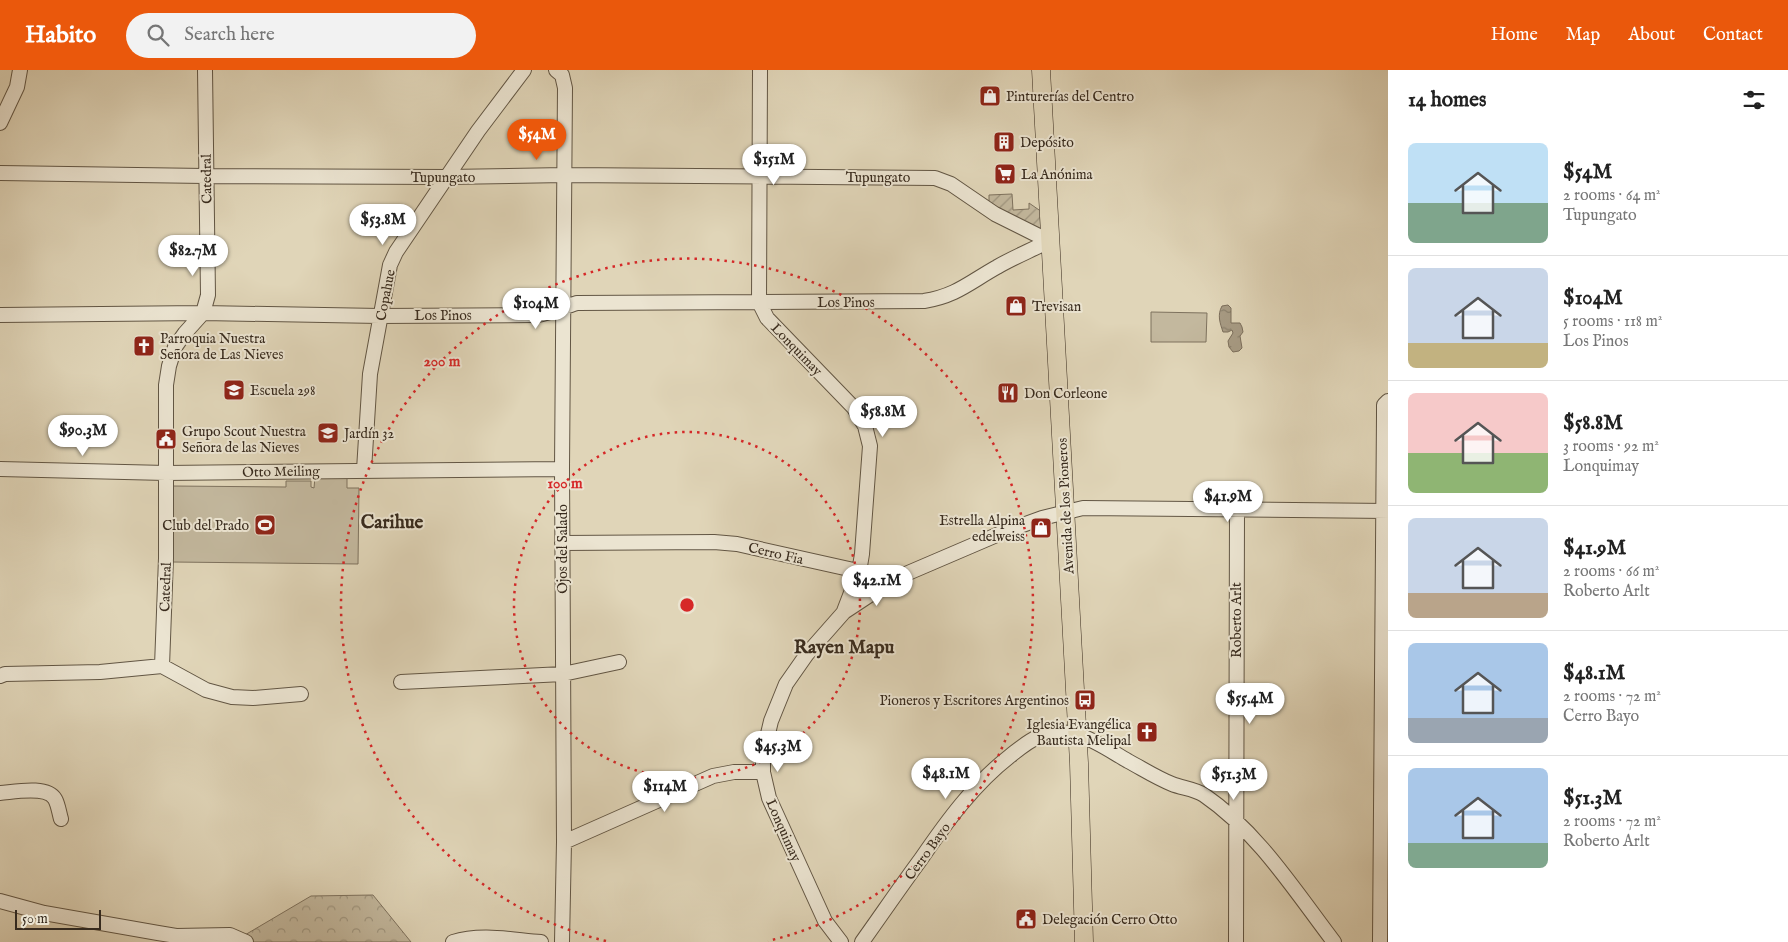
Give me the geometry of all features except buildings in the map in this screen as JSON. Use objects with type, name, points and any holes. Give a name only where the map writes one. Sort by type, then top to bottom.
[{"type":"main road","name":"Avenida de los Pioneros","points":[[1041,70],[1049,242],[1078,733],[1084,942]]},
{"type":"street","points":[[0,123],[16,87],[20,70]]},
{"type":"street","name":"Catedral","points":[[162,666],[166,558],[166,385],[175,347],[203,313],[208,295],[206,70]]},
{"type":"street","name":"Copahue","points":[[364,470],[370,374],[390,265],[396,252],[478,131],[524,70]]},
{"type":"street","name":"Ojos del Salado","points":[[556,70],[562,75],[565,88],[562,468],[564,842],[562,942]]},
{"type":"street","points":[[759,302],[760,70]]},
{"type":"street","name":"Tupungato","points":[[0,173],[206,176],[448,177],[565,175],[935,178],[951,184],[996,214],[1049,242]]},
{"type":"street","name":"Los Pinos","points":[[0,315],[203,313],[380,316],[537,315],[551,313],[563,307],[577,304],[924,301],[954,294],[998,266],[1049,242]]},
{"type":"street","name":"Lonquimay","points":[[759,302],[767,318],[854,408],[865,426],[870,446],[862,554],[859,572],[844,612]]},
{"type":"street","points":[[1380,942],[1385,511],[1384,405],[1388,401]]},
{"type":"street","name":"Otto Meiling","points":[[0,469],[166,473],[562,468]]},
{"type":"street","points":[[894,579],[1006,531],[1066,511],[1084,508],[1385,511]]},
{"type":"street","name":"Roberto Arlt","points":[[1236,509],[1236,942]]},
{"type":"street","name":"Cerro Fia","points":[[562,542],[714,542],[737,544],[894,579]]},
{"type":"street","name":"Lonquimay","points":[[841,942],[825,921],[769,798],[763,772],[763,755],[771,721],[786,684],[807,654],[844,612],[894,579]]},
{"type":"street","points":[[401,682],[563,674],[619,662]]},
{"type":"street","points":[[0,676],[5,674],[100,672],[162,666],[206,690],[232,697],[253,698],[301,694]]},
{"type":"street","name":"Cerro Bayo","points":[[862,942],[946,824],[994,769],[1023,746],[1038,737],[1057,732],[1078,733]]},
{"type":"street","points":[[1078,733],[1156,777],[1202,794],[1236,821],[1263,850],[1334,942]]},
{"type":"street","points":[[564,842],[713,776],[734,772],[763,772]]},
{"type":"street","points":[[0,794],[44,790],[56,800],[60,819]]},
{"type":"street","points":[[0,901],[44,913],[158,933],[176,936],[230,935],[246,942]]},
{"type":"street","points":[[454,942],[463,939],[489,938],[541,942]]},
{"type":"green space","points":[[1012,194],[1013,210],[1029,209],[1029,203],[1042,212],[1042,227],[1039,229],[1007,216],[1003,210],[989,204],[989,195]]},
{"type":"green space","points":[[1151,312],[1207,313],[1206,342],[1151,342]]},
{"type":"green space","name":"Club del Prado","points":[[315,477],[347,478],[347,488],[359,488],[358,564],[172,562],[173,486],[286,487],[286,481],[311,481],[311,487],[314,488]]},
{"type":"green space","points":[[864,580],[871,580],[873,587],[861,593],[858,586]]},
{"type":"green space","points":[[373,895],[411,942],[233,942],[311,896]]},
{"type":"water","points":[[1228,305],[1231,308],[1231,323],[1240,323],[1242,327],[1243,332],[1240,336],[1242,348],[1239,351],[1233,352],[1229,347],[1228,341],[1233,333],[1232,330],[1223,332],[1220,322],[1219,316],[1222,306]]},
{"type":"place","name":"Pinturerías del Centro","points":[[990,96]]},
{"type":"place","name":"Depósito","points":[[1004,142]]},
{"type":"place","name":"La Anónima","points":[[1005,174]]},
{"type":"place","name":"Trevisan","points":[[1016,306]]},
{"type":"place","name":"Parroquia Nuestra Señora de Las Nieves","points":[[144,346]]},
{"type":"place","name":"Escuela 298","points":[[234,390]]},
{"type":"place","name":"Don Corleone","points":[[1008,393]]},
{"type":"place","name":"Jardín 32","points":[[328,433]]},
{"type":"place","name":"Grupo Scout Nuestra Señora de las Nieves","points":[[166,439]]},
{"type":"place","name":"Club del Prado","points":[[265,525]]},
{"type":"place","name":"Estrella Alpina edelweiss","points":[[1041,528]]},
{"type":"place","name":"Pioneros y Escritores Argentinos","points":[[1085,700]]},
{"type":"place","name":"Iglesia Evangélica Bautista Melipal","points":[[1147,732]]},
{"type":"place","name":"Delegación Cerro Otto","points":[[1026,919]]},
{"type":"district","name":"Carihue","points":[[392,521]]},
{"type":"district","name":"Rayen Mapu","points":[[844,646]]}]
